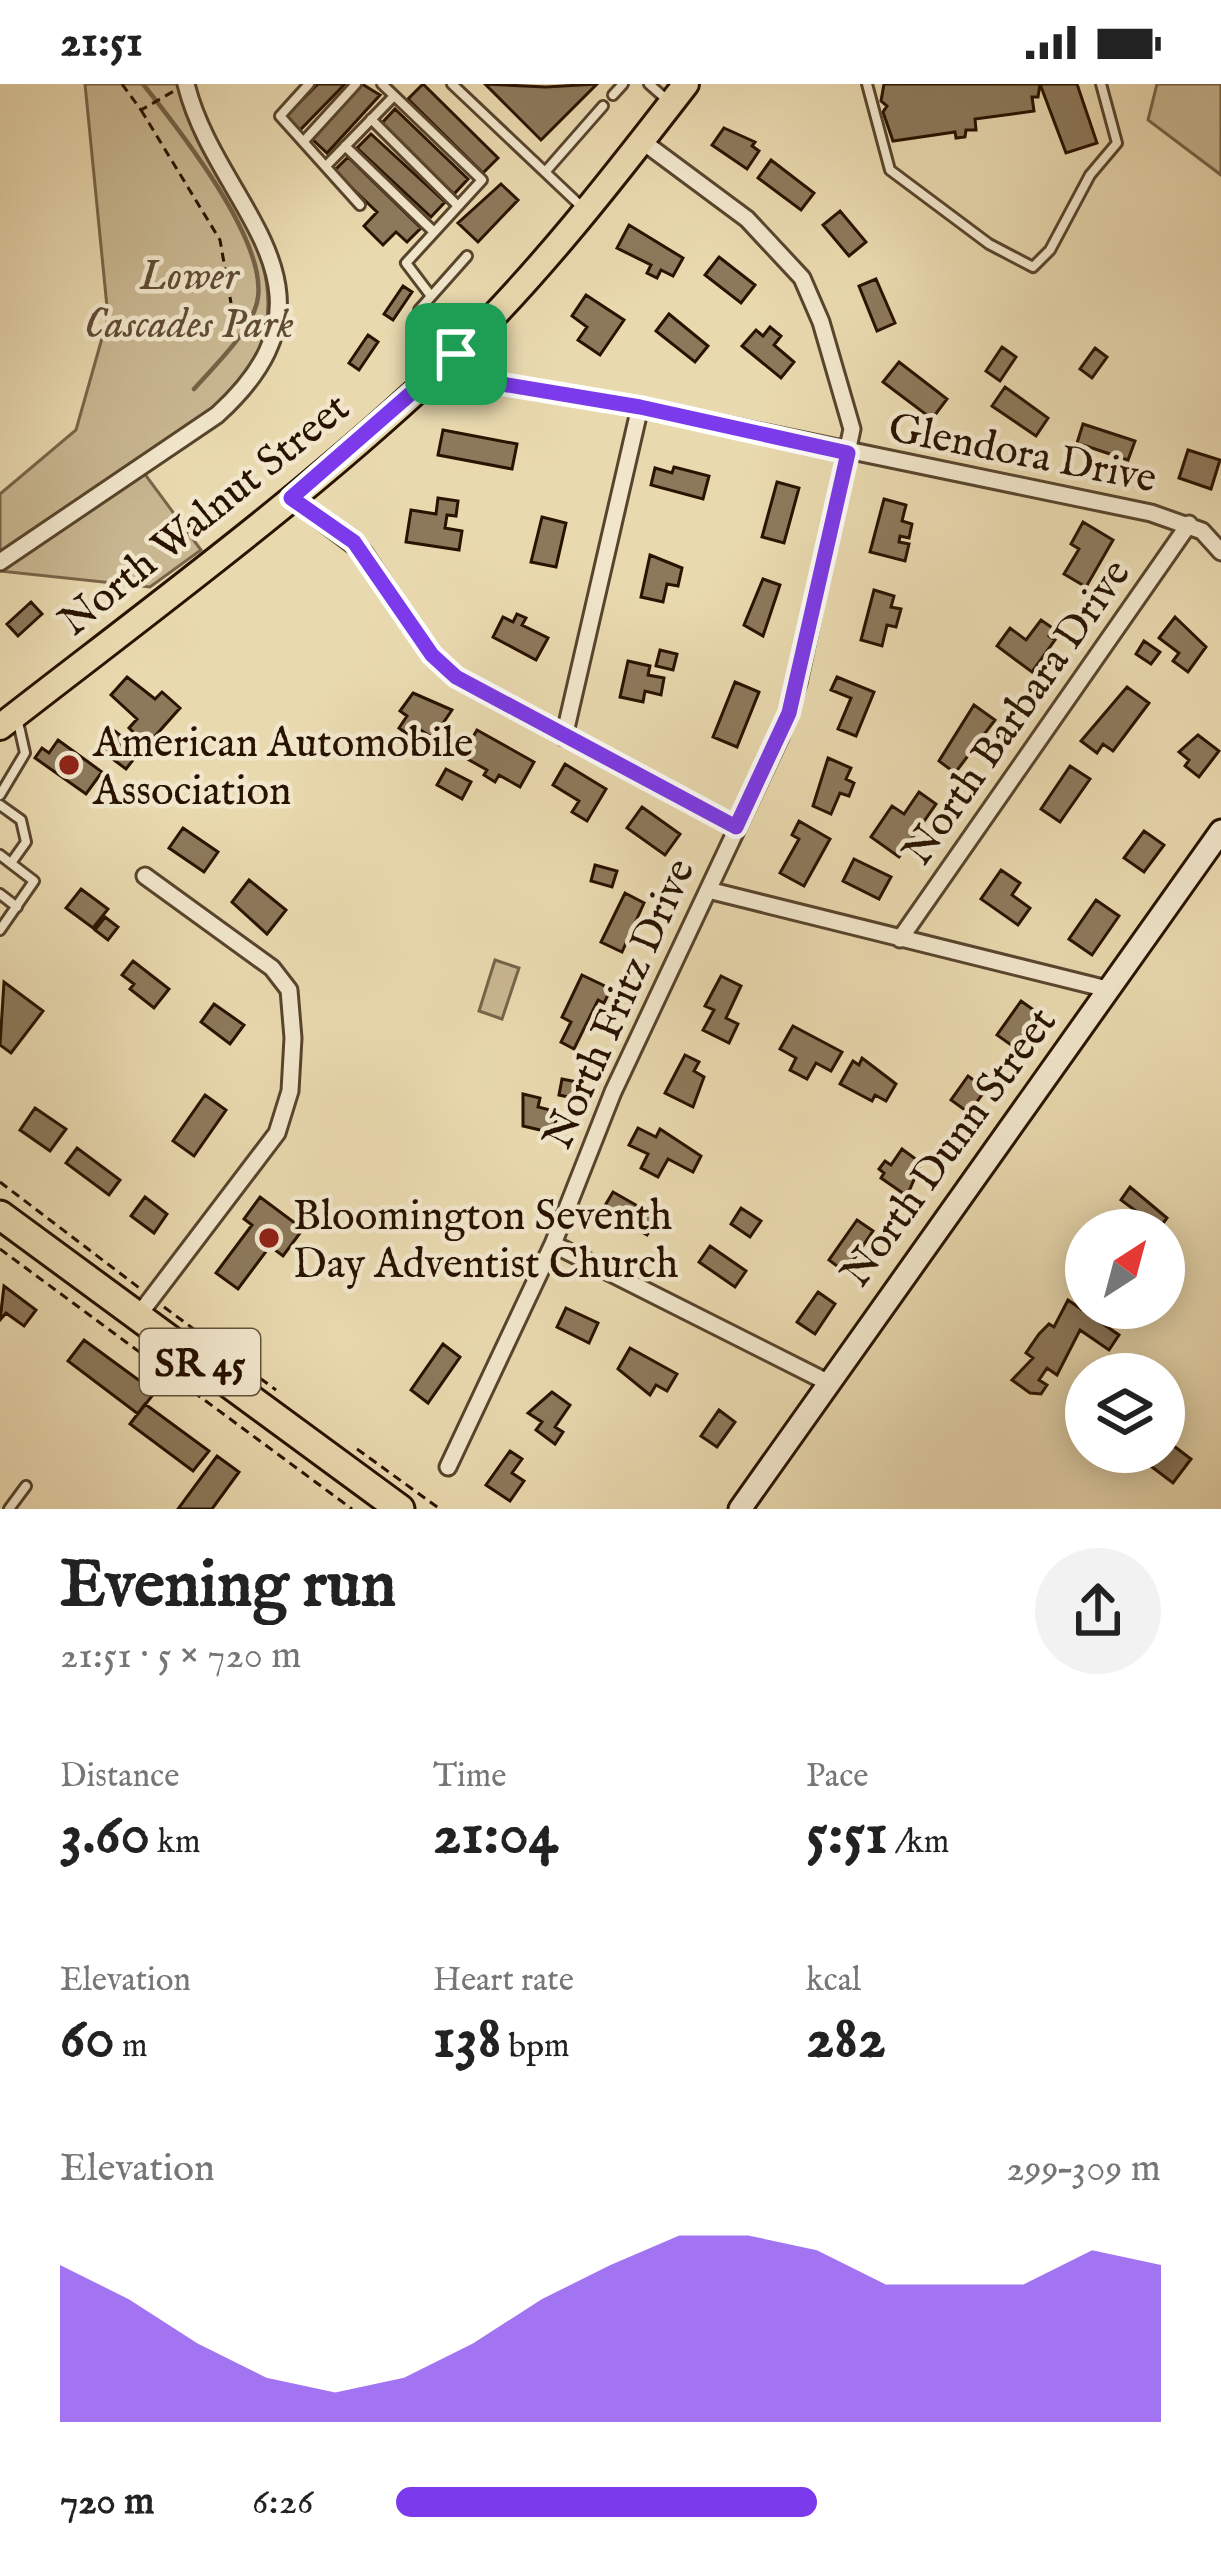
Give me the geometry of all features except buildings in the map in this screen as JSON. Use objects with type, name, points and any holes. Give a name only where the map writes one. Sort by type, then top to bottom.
[{"type":"highway","name":"SR 45","points":[[0,1215],[145,1307],[400,1509]]},
{"type":"main road","name":"North Walnut Street","points":[[8,721],[291,498],[456,354],[585,211],[679,94]]},
{"type":"street","points":[[0,562],[217,415],[243,387],[267,345],[277,296],[273,262],[256,219],[197,117],[186,84]]},
{"type":"street","name":"North Fritz Drive","points":[[448,1468],[553,1244],[613,1092],[789,713],[852,429],[802,278],[747,219],[642,140]]},
{"type":"street","name":"Glendora Drive","points":[[456,354],[490,382],[640,407],[1189,524],[1210,536],[1221,552]]},
{"type":"street","points":[[564,737],[640,407]]},
{"type":"street","points":[[291,498],[354,542],[442,667],[736,827]]},
{"type":"street","name":"North Barbara Drive","points":[[900,939],[1189,524]]},
{"type":"street","name":"North Dunn Street","points":[[740,1509],[1221,831]]},
{"type":"street","points":[[145,876],[272,968],[289,990],[293,1038],[290,1091],[277,1133],[145,1307]]},
{"type":"street","points":[[708,890],[1107,989]]},
{"type":"street","points":[[553,1244],[827,1382]]},
{"type":"lane","points":[[309,84],[280,116],[360,205]]},
{"type":"lane","points":[[304,141],[356,84]]},
{"type":"lane","points":[[382,84],[482,180],[406,263],[431,296]]},
{"type":"lane","points":[[452,84],[521,155],[546,171],[585,211]]},
{"type":"lane","points":[[613,94],[622,84]]},
{"type":"lane","points":[[649,84],[679,94]]},
{"type":"lane","points":[[867,84],[890,170],[988,244],[1033,267],[1050,250],[1090,175],[1118,143],[1101,84]]},
{"type":"lane","points":[[326,166],[394,96]]},
{"type":"lane","points":[[546,171],[603,106]]},
{"type":"lane","points":[[371,119],[458,206]]},
{"type":"lane","points":[[345,146],[434,232]]},
{"type":"lane","points":[[456,354],[419,310],[467,256]]},
{"type":"lane","points":[[0,795],[25,753],[8,721]]},
{"type":"lane","points":[[0,805],[21,820],[26,842],[11,863]]},
{"type":"lane","points":[[0,855],[34,881],[0,930]]},
{"type":"lane","points":[[0,894],[16,907]]},
{"type":"lane","points":[[9,1509],[26,1486]]},
{"type":"path","points":[[122,84],[220,240],[231,303]]},
{"type":"path","points":[[141,110],[165,96]]},
{"type":"path","points":[[0,1182],[145,1307],[292,1402]]},
{"type":"path","points":[[0,1249],[352,1509]]},
{"type":"path","points":[[350,1444],[440,1509]]},
{"type":"green space","name":"Lower Cascades Park","points":[[85,84],[181,84],[185,108],[241,208],[266,279],[268,315],[259,350],[239,384],[141,469],[201,550],[150,587],[0,571],[0,494],[76,430],[108,317]]},
{"type":"green space","points":[[1157,84],[1221,84],[1221,175],[1148,120]]},
{"type":"green space","points":[[495,960],[519,968],[502,1019],[479,1011]]},
{"type":"waterway","points":[[143,84],[217,185],[257,273],[258,297],[249,322],[194,389]]},
{"type":"place","name":"American Automobile Association","points":[[69,765]]},
{"type":"place","name":"Bloomington Seventh Day Adventist Church","points":[[269,1238]]},
{"type":"route","points":[[456,354],[490,382],[640,407],[848,453],[798,683],[766,772],[736,827],[472,688],[442,667],[354,542],[291,498],[456,354]]}]
